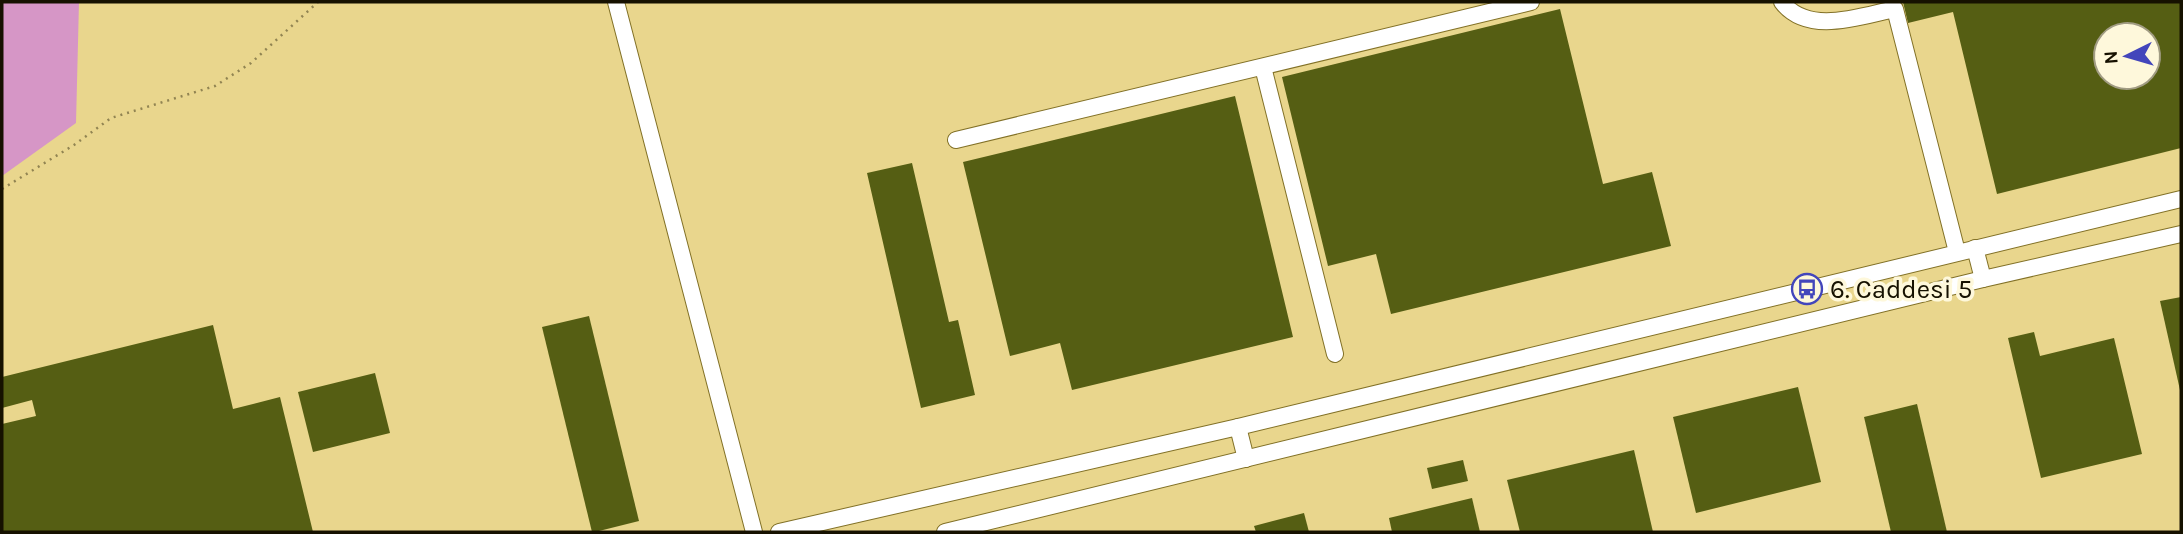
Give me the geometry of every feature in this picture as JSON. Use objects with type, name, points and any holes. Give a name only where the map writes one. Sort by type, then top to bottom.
[{"type":"street","points":[[616,2],[754,532]]},
{"type":"street","points":[[956,140],[1531,2]]},
{"type":"street","points":[[1782,2],[1788,9],[1809,19],[1831,22],[1895,9],[1957,252]]},
{"type":"street","points":[[1262,66],[1335,354]]},
{"type":"street","points":[[779,532],[1238,427],[2181,199]]},
{"type":"street","points":[[945,532],[1983,279],[2181,234]]},
{"type":"street","points":[[1975,248],[1983,279]]},
{"type":"street","points":[[1238,427],[1246,459]]},
{"type":"path","points":[[2,189],[74,145],[111,118],[215,86],[251,63],[318,2]]},
{"type":"shaded area","points":[[2,2],[79,2],[76,123],[2,176]]},
{"type":"building","points":[[1903,2],[2181,2],[2181,148],[1997,194],[1953,12],[1908,23]]},
{"type":"building","points":[[1560,9],[1603,184],[1652,172],[1671,246],[1391,314],[1376,254],[1328,266],[1282,77]]},
{"type":"building","points":[[1235,96],[1293,337],[1072,390],[1060,343],[1010,356],[963,162]]},
{"type":"building","points":[[912,163],[949,322],[958,320],[975,395],[921,408],[867,173]]},
{"type":"building","points":[[2181,297],[2181,389],[2180,390],[2160,301]]},
{"type":"building","points":[[589,316],[639,521],[595,532],[592,532],[542,327]]},
{"type":"building","points":[[213,325],[233,409],[280,397],[313,532],[2,532],[2,424],[36,416],[32,400],[2,408],[2,377]]},
{"type":"building","points":[[2034,332],[2040,356],[2114,338],[2142,454],[2041,478],[2008,338]]},
{"type":"building","points":[[375,373],[390,433],[313,452],[298,392]]},
{"type":"building","points":[[1798,387],[1821,482],[1696,513],[1673,417]]},
{"type":"building","points":[[1917,404],[1947,532],[1891,532],[1864,417]]},
{"type":"building","points":[[1634,450],[1653,532],[1520,532],[1507,480]]},
{"type":"building","points":[[1463,460],[1468,481],[1432,489],[1427,468]]},
{"type":"building","points":[[1472,498],[1480,532],[1392,532],[1389,518]]},
{"type":"building","points":[[1304,513],[1309,532],[1256,532],[1254,526]]},
{"type":"place","name":"6. Caddesi 5","points":[[1807,289]]}]
